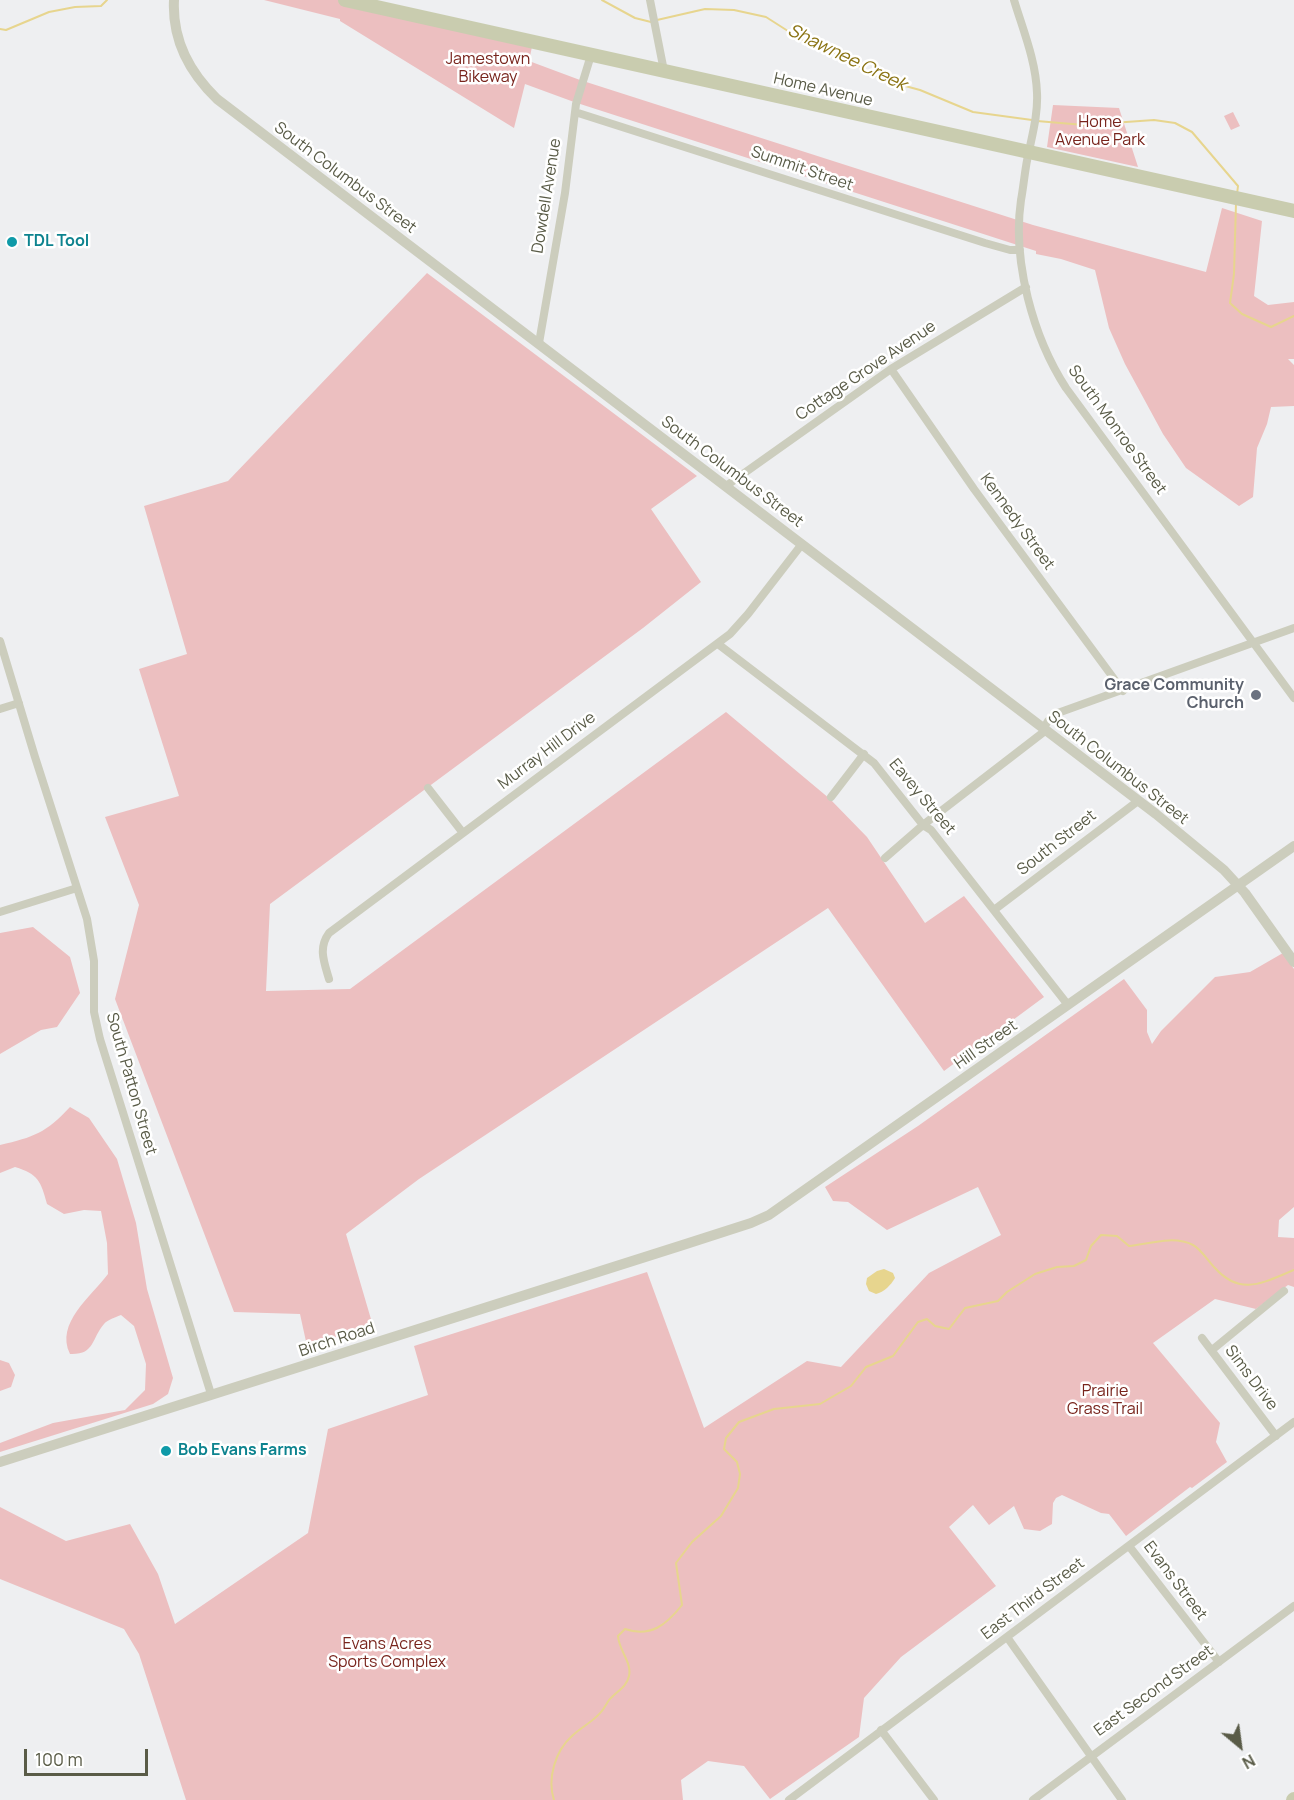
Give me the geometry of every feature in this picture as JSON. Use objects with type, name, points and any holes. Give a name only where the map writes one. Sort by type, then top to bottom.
[{"type":"main road","name":"Home Avenue","points":[[345,0],[1294,211]]},
{"type":"street","name":"South Columbus Street","points":[[174,0],[176,30],[181,49],[206,89],[1138,801],[1218,865],[1238,885],[1294,962]]},
{"type":"street","name":"South Monroe Street","points":[[1014,0],[1036,74],[1037,111],[1020,214],[1020,250],[1026,287],[1041,341],[1066,388],[1294,698]]},
{"type":"street","points":[[650,2],[664,71]]},
{"type":"street","name":"Dowdell Avenue","points":[[539,343],[565,193],[575,112],[591,55]]},
{"type":"street","name":"Summit Street","points":[[575,112],[985,243],[1010,250],[1020,250]]},
{"type":"street","name":"Cottage Grove Avenue","points":[[726,486],[891,369],[1026,287]]},
{"type":"street","name":"Kennedy Street","points":[[891,369],[968,480],[1123,691]]},
{"type":"street","name":"Murray Hill Drive","points":[[329,979],[322,952],[324,941],[329,933],[718,644],[748,614],[802,544]]},
{"type":"street","points":[[885,858],[923,825],[1044,730],[1048,720],[1055,714],[1294,628]]},
{"type":"street","name":"South Patton Street","points":[[0,641],[92,941],[96,1024],[211,1394]]},
{"type":"street","name":"Eavey Street","points":[[718,644],[864,754],[885,776],[923,825],[930,830],[1068,1005]]},
{"type":"street","points":[[0,709],[19,703]]},
{"type":"street","points":[[831,797],[864,754]]},
{"type":"street","points":[[428,788],[463,833]]},
{"type":"street","name":"South Street","points":[[994,910],[1138,801]]},
{"type":"street","name":"Hill Street","points":[[683,1245],[751,1224],[780,1209],[1294,846]]},
{"type":"street","points":[[0,912],[77,888]]},
{"type":"street","name":"Birch Road","points":[[0,1462],[683,1245]]},
{"type":"street","points":[[1212,1350],[1284,1291]]},
{"type":"street","name":"Sims Drive","points":[[1202,1338],[1276,1436]]},
{"type":"street","name":"East Third Street","points":[[789,1800],[1294,1422]]},
{"type":"street","name":"Evans Street","points":[[1129,1546],[1219,1662]]},
{"type":"street","name":"East Second Street","points":[[1033,1800],[1294,1606]]},
{"type":"street","points":[[1007,1637],[1122,1800]]},
{"type":"street","points":[[881,1730],[934,1800]]},
{"type":"green space","name":"Jamestown Bikeway","points":[[264,0],[345,0],[533,42],[529,61],[580,80],[1033,225],[1206,272],[1222,208],[1262,221],[1254,296],[1268,305],[1294,302],[1294,359],[1288,359],[1294,365],[1294,406],[1271,407],[1257,448],[1253,497],[1239,506],[1186,468],[1163,434],[1125,364],[1109,328],[1095,270],[1036,254],[1036,251],[574,102],[525,84],[514,128],[340,19]]},
{"type":"green space","name":"Home Avenue Park","points":[[1053,105],[1119,108],[1138,167],[1047,147]]},
{"type":"green space","points":[[1233,112],[1240,126],[1231,130],[1224,116]]},
{"type":"green space","points":[[427,273],[697,476],[651,509],[701,582],[643,628],[270,904],[266,991],[350,989],[726,712],[830,799],[867,837],[925,923],[964,896],[1044,997],[944,1071],[828,908],[419,1179],[346,1234],[373,1326],[307,1346],[300,1314],[234,1312],[115,999],[139,905],[105,817],[179,796],[139,669],[187,654],[144,506],[228,481]]},
{"type":"green space","points":[[33,927],[70,957],[80,993],[57,1027],[41,1030],[0,1054],[0,933]]},
{"type":"green space","points":[[1283,953],[1294,969],[1294,1207],[1279,1220],[1278,1237],[1294,1238],[1294,1287],[1288,1285],[1256,1309],[1215,1299],[1153,1343],[1220,1423],[1216,1442],[1227,1462],[1126,1536],[1109,1514],[1101,1513],[1062,1495],[1053,1503],[1052,1524],[1040,1531],[1024,1529],[1014,1506],[989,1525],[973,1505],[949,1527],[996,1586],[901,1657],[864,1698],[859,1737],[770,1799],[744,1766],[708,1761],[681,1780],[683,1800],[186,1800],[139,1654],[124,1629],[0,1579],[0,1507],[66,1541],[130,1524],[158,1574],[175,1624],[308,1533],[328,1429],[428,1395],[414,1346],[647,1272],[704,1428],[807,1361],[841,1367],[929,1273],[1001,1235],[978,1187],[887,1230],[848,1202],[833,1201],[825,1187],[918,1126],[1124,979],[1147,1010],[1147,1032],[1152,1044],[1161,1031],[1215,977],[1250,972]]},
{"type":"green space","points":[[70,1107],[89,1118],[117,1159],[136,1223],[147,1289],[173,1378],[168,1394],[153,1404],[0,1452],[0,1443],[53,1423],[125,1410],[145,1390],[146,1364],[134,1326],[121,1315],[105,1323],[92,1345],[84,1352],[70,1354],[67,1343],[67,1332],[71,1321],[108,1274],[107,1243],[101,1211],[84,1210],[64,1214],[47,1204],[40,1184],[29,1172],[15,1167],[0,1173],[0,1145],[39,1133],[54,1123]]},
{"type":"green space","points":[[0,1360],[9,1363],[15,1375],[11,1387],[0,1391]]},
{"type":"shaded area","points":[[884,1269],[893,1273],[895,1278],[893,1281],[879,1293],[869,1291],[866,1284],[867,1278]]},
{"type":"waterway","name":"Shawnee Creek","points":[[0,29],[6,30],[49,12],[75,7],[101,6],[107,0]]},
{"type":"waterway","name":"Shawnee Creek","points":[[602,0],[635,18],[651,22]]},
{"type":"waterway","name":"Shawnee Creek","points":[[657,20],[705,9],[734,10],[766,17],[802,40],[843,57],[883,80],[920,90],[973,112],[1032,120]]},
{"type":"waterway","name":"Shawnee Creek","points":[[1037,121],[1084,125],[1154,120],[1175,123],[1192,132],[1238,186],[1237,194]]},
{"type":"waterway","name":"Shawnee Creek","points":[[1236,203],[1234,274],[1230,303],[1242,314],[1271,327],[1294,316]]},
{"type":"waterway","points":[[554,1800],[552,1774],[561,1749],[572,1736],[598,1716],[628,1679],[629,1666],[618,1636],[625,1629],[643,1632],[658,1628],[682,1605],[676,1563],[692,1542],[721,1516],[738,1488],[740,1474],[737,1462],[724,1449],[726,1438],[739,1422],[774,1409],[820,1404],[851,1386],[866,1367],[893,1356],[918,1322],[927,1319],[935,1326],[949,1329],[965,1308],[998,1301],[1007,1292],[1035,1274],[1057,1267],[1074,1266],[1086,1260],[1091,1246],[1101,1235],[1117,1236],[1129,1246],[1169,1240],[1186,1242],[1199,1249],[1225,1277],[1244,1285],[1263,1282],[1294,1270]]},
{"type":"place","name":"TDL Tool","points":[[12,242]]},
{"type":"place","name":"Grace Community Church","points":[[1256,695]]},
{"type":"place","name":"Bob Evans Farms","points":[[166,1451]]},
{"type":"park label","name":"Prairie Grass Trail","points":[[1105,1401]]},
{"type":"park label","name":"Evans Acres Sports Complex","points":[[387,1654]]}]
